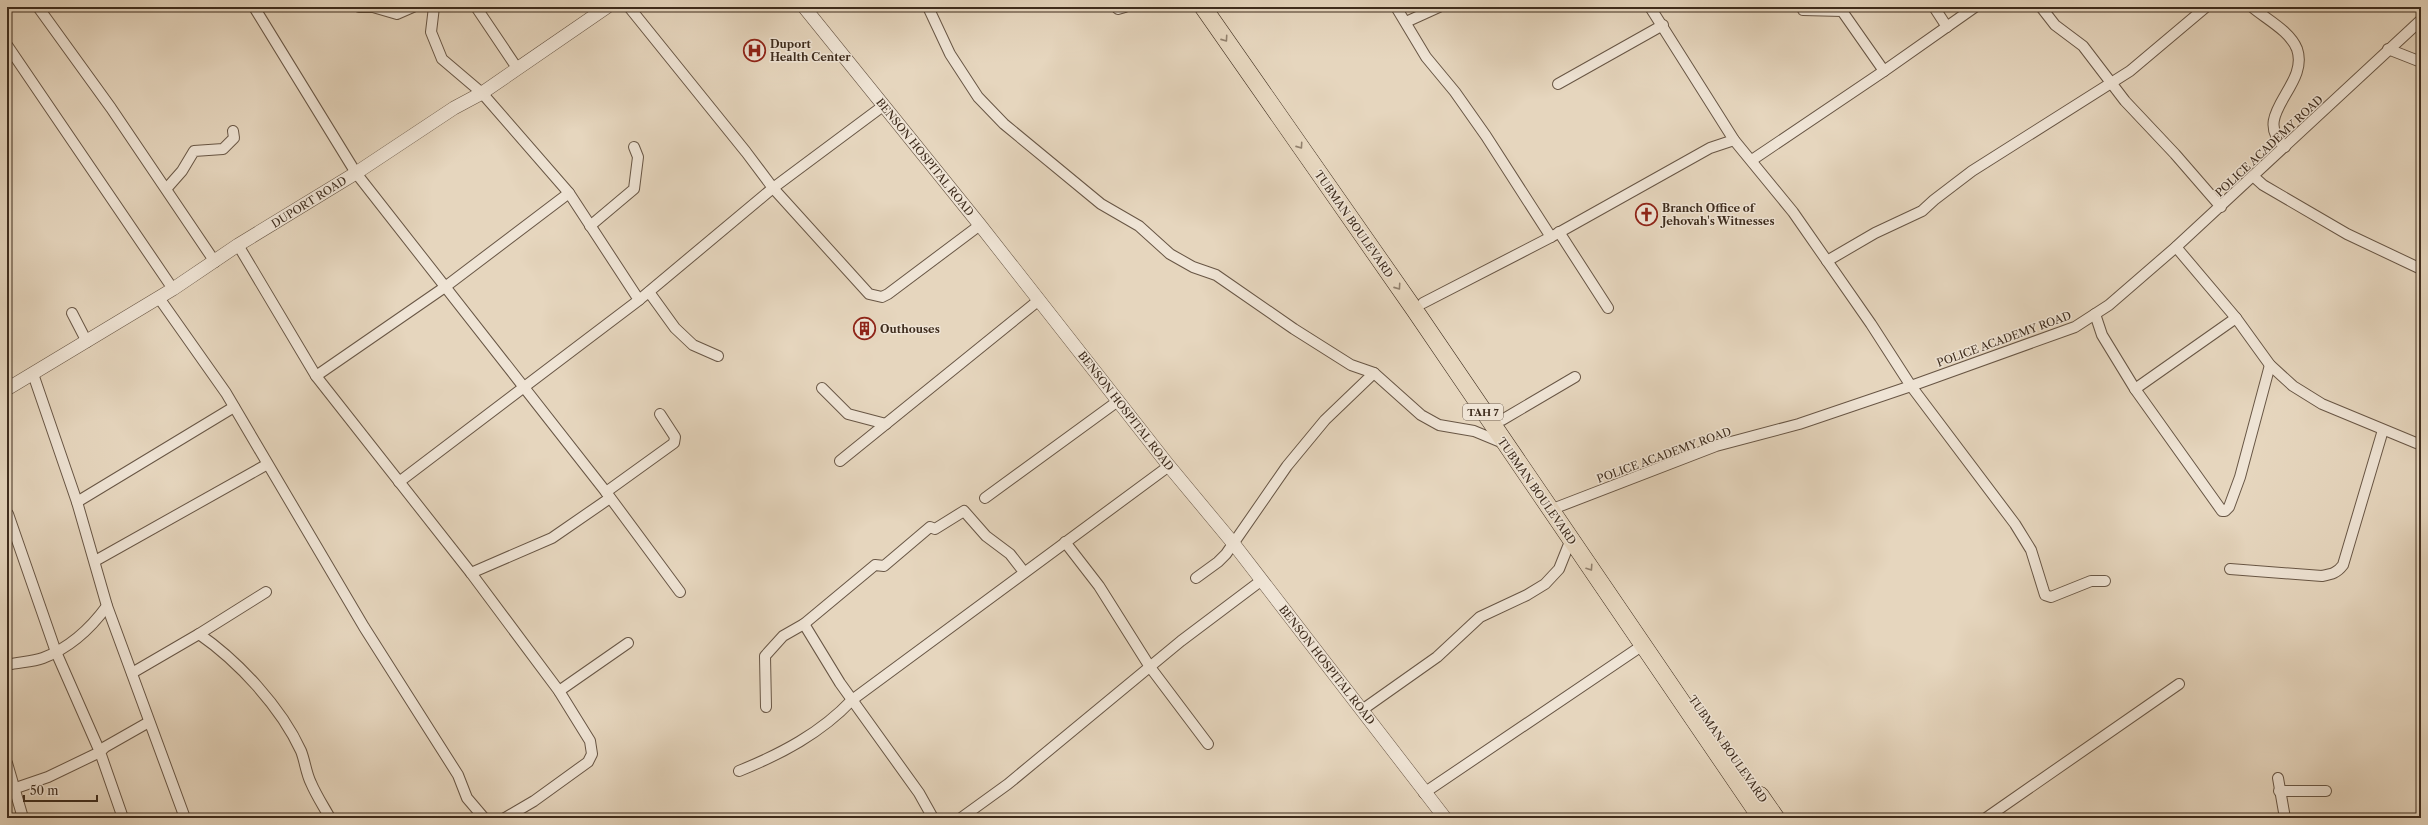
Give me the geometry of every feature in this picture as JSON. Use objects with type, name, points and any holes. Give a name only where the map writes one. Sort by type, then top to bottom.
[{"type":"highway","name":"TUBMAN BOULEVARD","points":[[1203,7],[1414,310],[1503,443],[1555,508],[1776,818]]},
{"type":"highway","name":"TUBMAN BOULEVARD","points":[[1217,7],[1423,303],[1502,420],[1555,508],[1571,539],[1761,818]]},
{"type":"street","points":[[38,7],[167,188],[215,262]]},
{"type":"street","points":[[254,7],[356,173],[608,495],[680,592]]},
{"type":"street","points":[[359,7],[374,7],[397,14],[413,7]]},
{"type":"street","points":[[434,7],[431,32],[442,59],[482,93],[569,193],[639,300]]},
{"type":"street","points":[[476,7],[517,68]]},
{"type":"street","name":"DUPORT ROAD","points":[[7,389],[159,298],[215,262],[238,245],[356,173],[454,108],[482,93],[607,7]]},
{"type":"street","points":[[629,7],[746,152],[773,188],[859,286],[875,297],[882,297],[888,294],[980,225]]},
{"type":"street","name":"BENSON HOSPITAL ROAD","points":[[804,7],[980,225],[1169,466],[1234,543],[1444,818]]},
{"type":"street","points":[[928,7],[950,54],[978,97],[1004,124],[1101,204],[1139,226],[1170,254],[1193,267],[1216,275],[1294,329],[1351,365],[1374,373],[1421,415],[1439,425],[1474,431],[1503,443]]},
{"type":"street","points":[[1116,7],[1118,9],[1125,7]]},
{"type":"street","points":[[1396,7],[1426,57],[1455,92],[1608,308]]},
{"type":"street","points":[[1406,22],[1439,7]]},
{"type":"street","points":[[1650,7],[1663,25],[1734,140],[1752,160],[1827,261],[1911,386],[2015,524],[2031,550],[2045,594],[2051,597],[2091,581],[2105,582]]},
{"type":"street","points":[[1934,7],[1947,27]]},
{"type":"street","points":[[1752,160],[1884,72],[1975,7]]},
{"type":"street","points":[[2041,7],[2055,25],[2082,46],[2110,82],[2221,206]]},
{"type":"street","points":[[1827,261],[1875,233],[1922,211],[1972,171],[2026,136],[2078,106],[2110,82],[2130,71],[2206,7]]},
{"type":"street","points":[[2252,7],[2274,24],[2297,48],[2299,60],[2295,77],[2272,121],[2272,132],[2285,147]]},
{"type":"street","points":[[2260,7],[2274,24]]},
{"type":"street","points":[[1803,10],[1842,11],[1884,72]]},
{"type":"street","name":"POLICE ACADEMY ROAD","points":[[1555,508],[1716,446],[1799,424],[1911,386],[2074,327],[2109,305],[2176,247],[2421,20]]},
{"type":"street","points":[[1558,84],[1663,25]]},
{"type":"street","points":[[7,45],[173,289]]},
{"type":"street","points":[[2388,50],[2421,62]]},
{"type":"street","points":[[399,482],[524,389],[639,300],[773,188],[883,106]]},
{"type":"street","points":[[167,188],[182,171],[193,147],[223,149],[234,138],[233,131]]},
{"type":"street","points":[[1423,303],[1555,235],[1710,148],[1734,140]]},
{"type":"street","points":[[590,226],[634,189],[638,157],[634,147]]},
{"type":"street","points":[[2253,176],[2263,185],[2347,234],[2421,269]]},
{"type":"street","points":[[316,376],[445,287],[569,193]]},
{"type":"street","points":[[238,245],[316,376],[471,573],[559,691],[590,740],[592,754],[588,762],[534,801],[505,818]]},
{"type":"street","points":[[2176,247],[2236,318],[2270,365],[2293,386],[2322,404],[2421,445]]},
{"type":"street","points":[[649,292],[675,328],[693,345],[718,356]]},
{"type":"street","points":[[159,298],[234,407],[266,465],[372,640],[458,775],[467,798],[484,818]]},
{"type":"street","points":[[840,461],[1039,300]]},
{"type":"street","points":[[72,313],[87,342]]},
{"type":"street","points":[[2095,314],[2102,335],[2135,389],[2222,511],[2226,511],[2240,477],[2270,365]]},
{"type":"street","points":[[2135,389],[2236,318]]},
{"type":"street","points":[[1196,578],[1218,562],[1234,543],[1287,466],[1325,420],[1374,373]]},
{"type":"street","points":[[33,374],[78,502],[107,606],[185,818]]},
{"type":"street","points":[[1502,420],[1575,377]]},
{"type":"street","points":[[822,388],[848,414],[886,424]]},
{"type":"street","points":[[985,498],[1118,401]]},
{"type":"street","points":[[78,502],[234,407]]},
{"type":"street","points":[[471,573],[552,538],[674,443],[675,437],[660,414]]},
{"type":"street","points":[[2230,569],[2322,576],[2333,574],[2340,570],[2343,565],[2383,430]]},
{"type":"street","points":[[95,561],[266,465]]},
{"type":"street","points":[[739,771],[779,755],[837,716],[852,700],[1064,542],[1169,466]]},
{"type":"street","points":[[766,707],[765,656],[783,636],[804,624],[875,565],[884,566],[930,527],[935,528],[964,511],[986,536],[1010,554],[1024,572]]},
{"type":"street","points":[[8,514],[56,652],[100,752],[123,818]]},
{"type":"street","points":[[1362,710],[1437,657],[1480,617],[1527,596],[1545,584],[1558,569],[1571,539]]},
{"type":"street","points":[[1064,542],[1099,586],[1150,667],[1208,744]]},
{"type":"street","points":[[961,818],[1008,784],[1150,667],[1262,580]]},
{"type":"street","points":[[132,673],[199,634],[266,592]]},
{"type":"street","points":[[7,665],[42,658],[56,652],[85,632],[107,606]]},
{"type":"street","points":[[804,624],[852,700],[893,760],[919,793],[933,818]]},
{"type":"street","points":[[199,634],[234,662],[275,711],[301,752],[311,783],[330,818]]},
{"type":"street","points":[[559,691],[628,642]]},
{"type":"street","points":[[1424,793],[1643,645]]},
{"type":"street","points":[[1986,818],[2179,684]]},
{"type":"street","points":[[13,789],[48,777],[100,752],[105,747],[149,722]]},
{"type":"street","points":[[7,763],[13,789],[23,818]]},
{"type":"street","points":[[2278,778],[2279,791],[2285,818]]},
{"type":"street","points":[[2279,791],[2326,791]]},
{"type":"place","name":"Duport Health Center","points":[[755,50]]},
{"type":"place","name":"Branch Office of Jehovah's Witnesses","points":[[1647,214]]},
{"type":"place","name":"Outhouses","points":[[865,329]]}]
